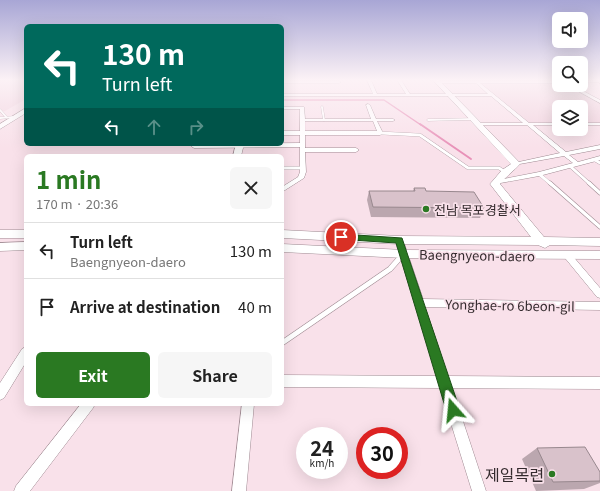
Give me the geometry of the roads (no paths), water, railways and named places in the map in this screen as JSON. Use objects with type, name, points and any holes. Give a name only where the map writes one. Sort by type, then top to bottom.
[{"type":"street","points":[[458,103],[516,164]]},
{"type":"street","points":[[503,103],[565,154],[574,165]]},
{"type":"street","points":[[284,133],[380,133],[368,105]]},
{"type":"street","points":[[284,108],[302,108],[303,147],[303,172],[300,178],[284,189]]},
{"type":"street","points":[[0,127],[24,111]]},
{"type":"street","points":[[302,120],[393,120]]},
{"type":"street","points":[[353,120],[357,133]]},
{"type":"street","points":[[476,122],[552,124]]},
{"type":"street","points":[[588,124],[600,124]]},
{"type":"street","points":[[272,146],[356,150]]},
{"type":"street","points":[[600,147],[516,164],[505,172],[496,182],[496,188],[540,242],[568,256],[600,294]]},
{"type":"street","points":[[496,182],[598,160]]},
{"type":"street","points":[[0,234],[24,234]]},
{"type":"street","name":"Baengnyeon-daero","points":[[284,234],[399,240],[600,242]]},
{"type":"street","points":[[399,240],[479,491]]},
{"type":"street","points":[[0,247],[24,246]]},
{"type":"street","name":"Baengnyeon-daero","points":[[284,248],[404,254],[600,255]]},
{"type":"street","name":"Yonghae-ro 6beon-gil","points":[[420,303],[600,306]]},
{"type":"street","points":[[0,394],[24,355]]},
{"type":"street","points":[[284,381],[600,383]]},
{"type":"street","points":[[21,491],[87,406]]},
{"type":"street","points":[[239,491],[248,406]]},
{"type":"lane","points":[[322,107],[324,120]]},
{"type":"lane","points":[[0,110],[6,118]]},
{"type":"lane","points":[[0,118],[15,118]]},
{"type":"lane","points":[[428,120],[476,122]]},
{"type":"lane","points":[[380,133],[420,135],[468,168],[499,168],[505,172]]},
{"type":"lane","points":[[574,165],[600,193]]},
{"type":"lane","points":[[284,168],[303,168]]},
{"type":"lane","points":[[538,174],[600,226]]},
{"type":"lane","points":[[284,342],[390,269],[404,254]]},
{"type":"waterway","points":[[388,103],[421,125]]},
{"type":"waterway","points":[[420,124],[471,159]]},
{"type":"place","name":"전남 목포경찰서","points":[[426,209]]},
{"type":"place","name":"제일목련","points":[[552,474]]}]
